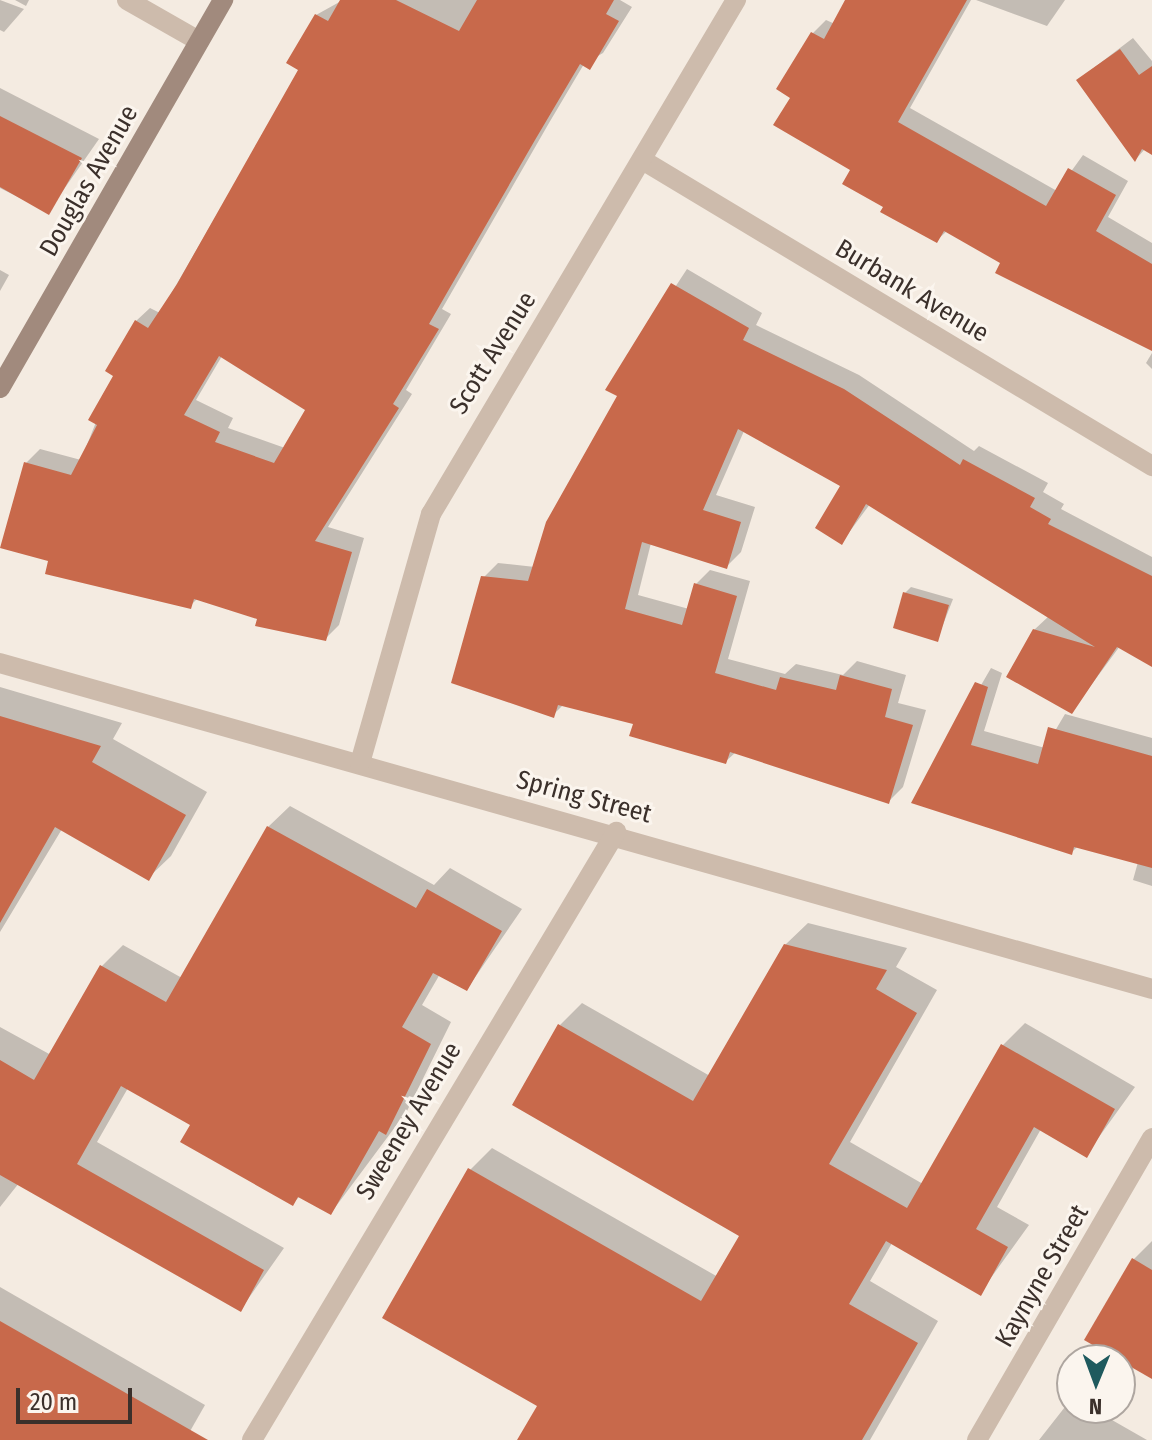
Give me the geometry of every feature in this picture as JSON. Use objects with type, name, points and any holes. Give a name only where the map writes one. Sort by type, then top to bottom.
[{"type":"street","points":[[127,0],[199,41]]},
{"type":"street","name":"Douglas Avenue","points":[[0,388],[223,0]]},
{"type":"street","name":"Scott Avenue","points":[[360,763],[431,514],[480,420],[644,161],[736,0]]},
{"type":"street","name":"Burbank Avenue","points":[[644,161],[1152,466]]},
{"type":"street","name":"Spring Street","points":[[0,663],[616,832],[1152,989]]},
{"type":"street","name":"Sweeney Avenue","points":[[252,1440],[616,832]]},
{"type":"street","name":"Kaynyne Street","points":[[977,1440],[1152,1138]]},
{"type":"building","points":[[340,0],[396,0],[459,31],[477,0],[614,0],[606,14],[619,21],[590,70],[580,64],[535,140],[429,324],[439,329],[393,404],[399,408],[315,541],[352,552],[326,641],[255,626],[257,619],[194,599],[191,609],[45,574],[48,561],[0,548],[24,462],[71,475],[97,425],[88,420],[113,376],[105,371],[135,320],[148,328],[177,284],[298,70],[286,63],[315,14],[328,21]],"holes":[[[219,356],[305,410],[274,463],[215,442],[220,432],[184,415]]]},
{"type":"building","points":[[845,0],[967,0],[898,122],[1046,206],[1068,168],[1116,195],[1096,231],[1152,264],[1152,351],[995,273],[1000,263],[944,231],[937,243],[880,212],[883,207],[842,184],[850,170],[773,125],[790,98],[776,89],[811,32],[824,39]]},
{"type":"building","points":[[1120,49],[1139,75],[1152,66],[1152,155],[1142,149],[1135,162],[1076,80]]},
{"type":"building","points":[[0,116],[82,158],[49,215],[0,187]]},
{"type":"building","points":[[671,283],[749,328],[743,340],[844,389],[960,465],[963,459],[1035,498],[1030,507],[1051,519],[1048,524],[1152,576],[1152,667],[1117,647],[1072,714],[1006,677],[1033,629],[1095,647],[866,504],[842,545],[815,528],[840,486],[738,429],[703,510],[741,522],[727,569],[642,542],[625,609],[682,625],[694,583],[737,596],[715,673],[776,690],[780,677],[836,690],[840,675],[892,689],[885,717],[913,725],[889,804],[730,752],[726,764],[629,736],[633,724],[558,705],[554,718],[451,683],[481,576],[528,581],[546,522],[617,396],[605,390]]},
{"type":"building","points":[[903,592],[949,605],[938,642],[893,628]]},
{"type":"building","points":[[975,682],[988,687],[971,745],[1038,764],[1048,727],[1152,756],[1152,868],[1074,847],[1072,855],[911,803]]},
{"type":"building","points":[[0,716],[101,746],[92,762],[186,815],[149,881],[55,827],[0,923]]},
{"type":"building","points":[[267,826],[416,908],[427,889],[502,931],[467,991],[433,973],[402,1027],[431,1044],[386,1135],[379,1131],[331,1215],[298,1197],[293,1206],[180,1142],[190,1125],[121,1086],[77,1164],[264,1270],[241,1312],[0,1175],[0,1060],[34,1080],[100,965],[166,1002]]},
{"type":"building","points":[[784,944],[887,970],[876,989],[917,1013],[829,1164],[907,1208],[1001,1044],[1115,1109],[1087,1158],[1034,1127],[976,1229],[1008,1247],[981,1296],[886,1241],[849,1304],[918,1343],[862,1440],[517,1440],[537,1406],[382,1318],[468,1168],[701,1301],[739,1236],[512,1105],[558,1024],[693,1101]]},
{"type":"building","points":[[1132,1258],[1152,1270],[1152,1379],[1136,1370],[1136,1344],[1091,1344],[1084,1340]]},
{"type":"building","points":[[0,1321],[208,1440],[0,1440]]}]
